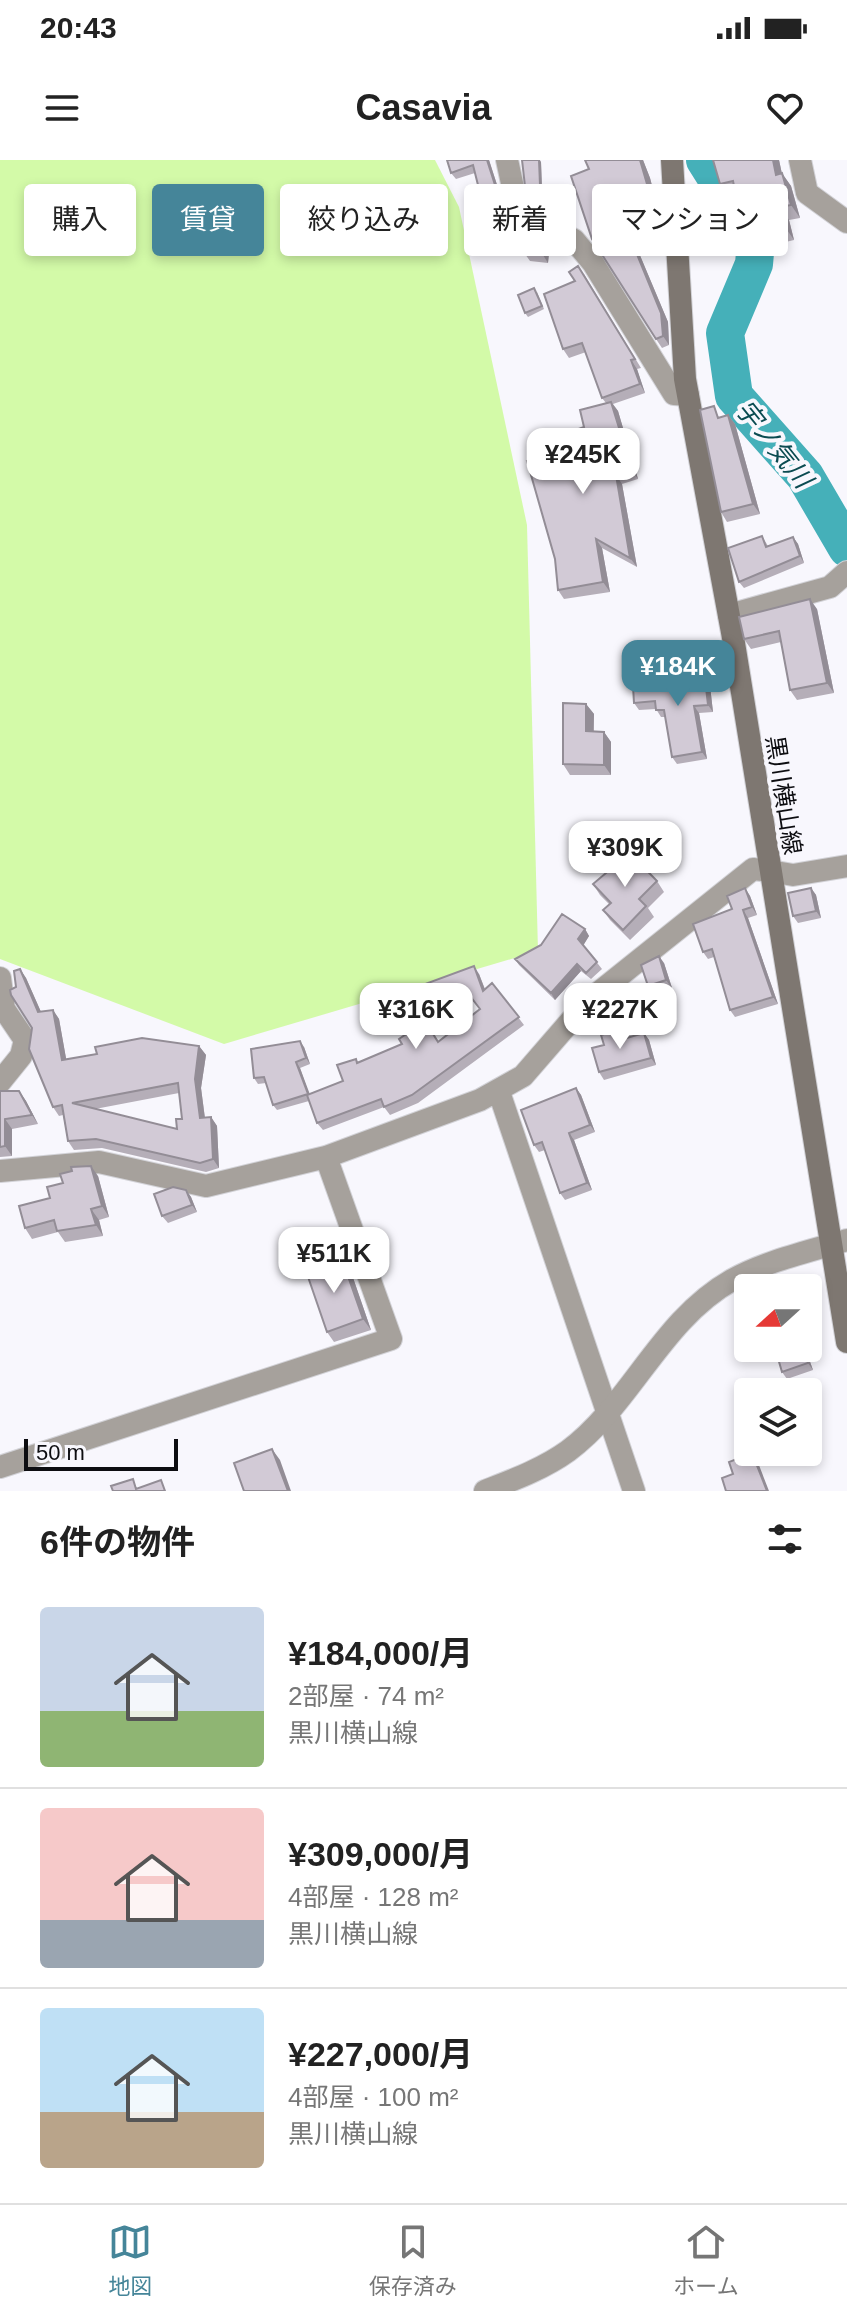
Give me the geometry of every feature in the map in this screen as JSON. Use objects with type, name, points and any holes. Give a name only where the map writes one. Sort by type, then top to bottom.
[{"type":"main road","name":"黒川横山線","points":[[672,160],[688,395],[729,615],[770,871],[839,1242],[847,1342]]},
{"type":"street","points":[[507,160],[518,211],[574,240],[593,263],[674,394],[688,395]]},
{"type":"street","points":[[800,160],[807,193],[847,222]]},
{"type":"street","points":[[729,615],[839,579]]},
{"type":"street","points":[[1,1172],[99,1162],[206,1186],[326,1157],[499,1092],[523,1076],[588,1001],[753,869],[793,875],[847,866]]},
{"type":"street","points":[[0,978],[4,1009],[25,1040],[21,1056],[0,1082]]},
{"type":"street","points":[[499,1092],[634,1491]]},
{"type":"street","points":[[0,1467],[391,1339],[326,1157]]},
{"type":"street","points":[[485,1491],[530,1473],[568,1451],[607,1412],[668,1332],[732,1280],[839,1242]]},
{"type":"green space","points":[[0,160],[435,160],[447,184],[280,184],[280,256],[448,256],[448,185],[459,207],[464,230],[464,256],[469,256],[527,525],[538,951],[224,1044],[0,959]]},
{"type":"building","points":[[447,160],[487,160],[495,184],[478,184],[473,165],[451,173]]},
{"type":"building","points":[[522,160],[539,160],[540,184],[525,184]]},
{"type":"building","points":[[585,160],[640,160],[647,184],[592,184],[592,239],[571,176],[589,169]]},
{"type":"building","points":[[713,160],[773,160],[776,175],[782,173],[785,184],[734,184],[733,181],[720,184]]},
{"type":"building","points":[[603,256],[638,256],[661,313],[663,336],[656,339]]},
{"type":"building","points":[[578,266],[635,359],[631,360],[640,384],[602,398],[582,343],[563,349],[544,294],[575,281],[569,272]]},
{"type":"building","points":[[534,288],[542,306],[525,313],[518,295]]},
{"type":"building","points":[[611,402],[632,470],[616,475],[630,558],[596,539],[603,582],[558,590],[555,559],[527,461],[559,451],[554,438],[584,427],[580,410]]},
{"type":"building","points":[[714,406],[718,418],[728,415],[753,504],[721,512],[700,410]]},
{"type":"building","points":[[762,536],[766,547],[793,537],[800,556],[739,582],[728,548]]},
{"type":"building","points":[[810,599],[827,683],[790,690],[779,631],[744,639],[739,617]]},
{"type":"building","points":[[704,670],[708,705],[694,706],[702,752],[672,757],[664,710],[656,710],[655,701],[634,703],[633,686],[653,685],[652,680],[672,678],[672,674]]},
{"type":"building","points":[[563,703],[586,704],[586,731],[604,732],[604,765],[563,764]]},
{"type":"building","points":[[621,844],[657,881],[639,899],[646,906],[623,930],[603,910],[611,903],[593,884],[619,862]]},
{"type":"building","points":[[745,888],[752,907],[743,910],[773,997],[730,1010],[712,949],[703,952],[693,924],[732,909],[727,896]]},
{"type":"building","points":[[811,888],[816,911],[793,916],[788,893]]},
{"type":"building","points":[[562,914],[585,929],[578,939],[597,962],[586,973],[577,964],[551,993],[515,959],[541,945]]},
{"type":"building","points":[[659,956],[666,980],[648,986],[641,965]]},
{"type":"building","points":[[474,966],[483,991],[492,983],[519,1017],[412,1095],[384,1107],[381,1099],[317,1123],[307,1095],[343,1081],[337,1065],[356,1059],[357,1063],[402,1044],[399,1039],[409,1032],[400,997],[418,993],[427,1024],[438,1042],[480,1009],[463,987],[430,999],[425,984]]},
{"type":"building","points":[[20,969],[38,1012],[53,1010],[62,1060],[97,1054],[95,1047],[142,1038],[199,1046],[195,1079],[200,1118],[211,1117],[213,1159],[200,1163],[96,1139],[68,1141],[62,1105],[53,1107],[29,1049],[32,1028],[11,995],[10,990],[16,987],[14,971]],"holes":[[[178,1083],[182,1119],[176,1119],[177,1129],[72,1103]]]},
{"type":"building","points":[[620,1029],[623,1039],[644,1033],[651,1058],[599,1072],[592,1048],[604,1045],[601,1035]]},
{"type":"building","points":[[300,1041],[306,1058],[296,1062],[308,1094],[273,1105],[264,1077],[254,1078],[251,1049]]},
{"type":"building","points":[[576,1088],[590,1125],[569,1133],[587,1183],[560,1193],[542,1142],[534,1145],[521,1110]]},
{"type":"building","points":[[0,1091],[19,1091],[32,1115],[5,1119],[5,1146],[0,1147]]},
{"type":"building","points":[[91,1166],[102,1206],[91,1209],[96,1225],[57,1231],[54,1220],[25,1228],[19,1206],[50,1198],[47,1187],[63,1183],[60,1174],[72,1171],[71,1167]]},
{"type":"building","points":[[173,1187],[186,1190],[192,1205],[162,1216],[154,1194]]},
{"type":"building","points":[[342,1259],[363,1319],[327,1332],[306,1271]]},
{"type":"building","points":[[779,1362],[808,1362],[808,1363],[782,1372]]},
{"type":"building","points":[[272,1449],[288,1491],[244,1491],[234,1463]]},
{"type":"building","points":[[734,1460],[734,1466],[757,1466],[767,1491],[726,1491],[722,1478],[733,1474],[729,1462]]},
{"type":"building","points":[[133,1479],[136,1489],[161,1480],[165,1491],[113,1491],[111,1486]]},
{"type":"waterway","name":"宇ノ気川","points":[[705,160],[756,241],[754,264],[725,333],[734,396],[805,476],[847,548]]}]
